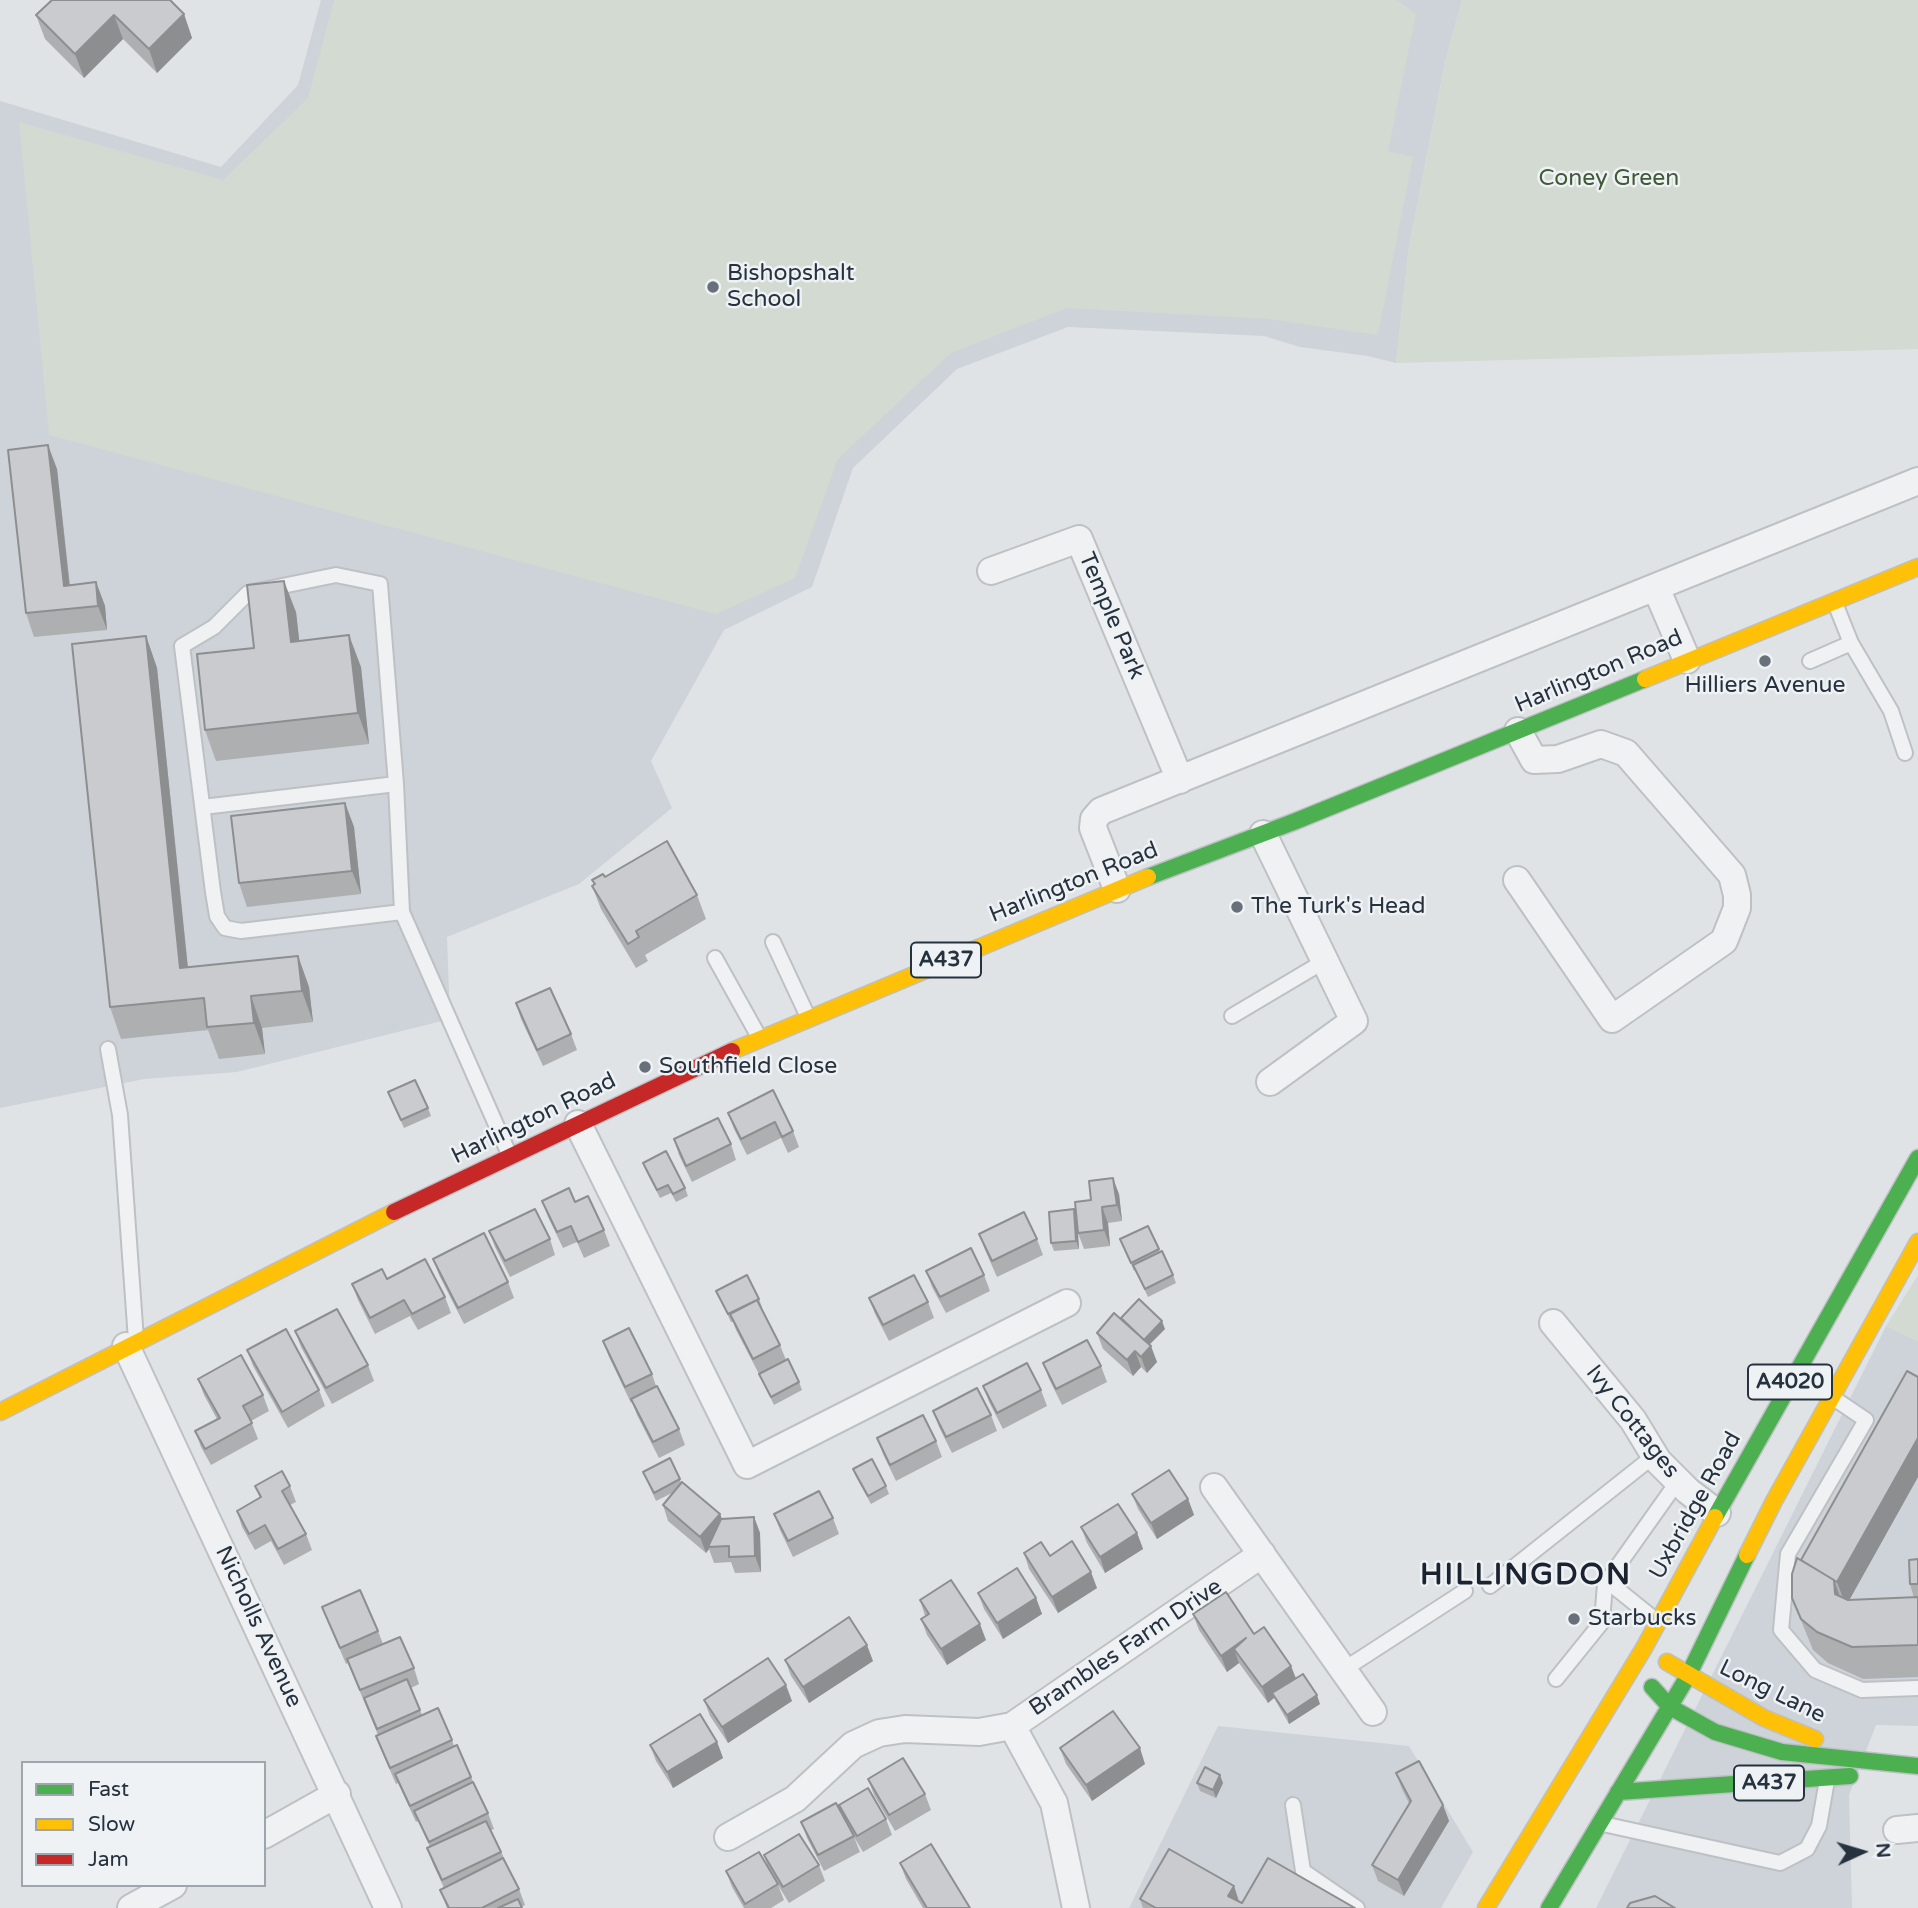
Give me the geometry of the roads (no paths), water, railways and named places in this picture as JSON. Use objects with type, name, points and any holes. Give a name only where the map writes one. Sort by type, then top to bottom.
[{"type":"main road","name":"Harlington Road","points":[[0,1412],[510,1156],[760,1038],[1117,889],[1263,834],[1918,567]]},
{"type":"main road","name":"Uxbridge Road","points":[[1486,1908],[1633,1668],[1717,1513],[1918,1158]]},
{"type":"main road","name":"A4020","points":[[1549,1908],[1688,1676],[1746,1556],[1918,1242]]},
{"type":"main road","name":"Long Lane","points":[[1644,1648],[1764,1718],[1816,1739],[1887,1762]]},
{"type":"main road","name":"Long Lane","points":[[1633,1668],[1670,1707],[1716,1732],[1782,1752],[1918,1766]]},
{"type":"main road","name":"Long Lane","points":[[1618,1792],[1828,1779],[1918,1766]]},
{"type":"street","points":[[1117,889],[1093,828],[1094,819],[1101,811],[1918,481]]},
{"type":"street","name":"Temple Park","points":[[991,571],[1079,539],[1180,780]]},
{"type":"street","points":[[1657,587],[1687,660]]},
{"type":"street","points":[[1517,880],[1612,1019],[1724,941],[1737,908],[1732,875],[1626,753],[1601,744],[1558,759],[1534,760],[1518,731]]},
{"type":"street","points":[[1263,834],[1354,1021],[1270,1082]]},
{"type":"street","points":[[578,1124],[747,1465],[1067,1303]]},
{"type":"street","name":"Ivy Cottages","points":[[1553,1323],[1633,1420],[1655,1455],[1678,1481],[1717,1513]]},
{"type":"street","name":"Nicholls Avenue","points":[[131,1344],[388,1908]]},
{"type":"street","points":[[1214,1487],[1373,1712]]},
{"type":"street","name":"Brambles Farm Drive","points":[[1076,1908],[1054,1804],[1012,1726],[1262,1554]]},
{"type":"street","points":[[728,1837],[795,1799],[853,1745],[879,1733],[905,1729],[979,1732],[1012,1726]]},
{"type":"street","points":[[266,1834],[337,1794]]},
{"type":"street","points":[[131,1908],[169,1887]]},
{"type":"lane","points":[[402,912],[241,931],[225,928],[217,916],[182,646],[214,627],[248,593],[336,575],[380,584],[396,784],[402,912],[510,1156]]},
{"type":"lane","points":[[1834,602],[1852,643],[1891,711],[1905,753]]},
{"type":"lane","points":[[1810,661],[1852,643]]},
{"type":"lane","points":[[203,807],[396,784]]},
{"type":"lane","points":[[773,942],[809,1018]]},
{"type":"lane","points":[[715,958],[760,1038]]},
{"type":"lane","points":[[1231,1016],[1323,962]]},
{"type":"lane","points":[[108,1049],[120,1115],[131,1344]]},
{"type":"lane","points":[[1832,1397],[1866,1420],[1788,1554],[1781,1630],[1815,1671],[1861,1690],[1918,1688]]},
{"type":"lane","points":[[1490,1586],[1655,1455]]},
{"type":"lane","points":[[1556,1679],[1602,1622],[1607,1581],[1678,1481]]},
{"type":"lane","points":[[1607,1581],[1658,1623]]},
{"type":"lane","points":[[1343,1670],[1465,1591]]},
{"type":"lane","points":[[1601,1824],[1780,1863],[1807,1849],[1819,1826],[1828,1779]]},
{"type":"lane","points":[[1293,1805],[1303,1871],[1357,1908]]},
{"type":"place","name":"Bishopshalt School","points":[[713,287]]},
{"type":"place","name":"Hilliers Avenue","points":[[1765,661]]},
{"type":"place","name":"The Turk's Head","points":[[1237,907]]},
{"type":"place","name":"Southfield Close","points":[[645,1067]]},
{"type":"place","name":"Starbucks","points":[[1574,1619]]},
{"type":"district","name":"HILLINGDON","points":[[1526,1576]]},
{"type":"park label","name":"Coney Green","points":[[1609,179]]}]
